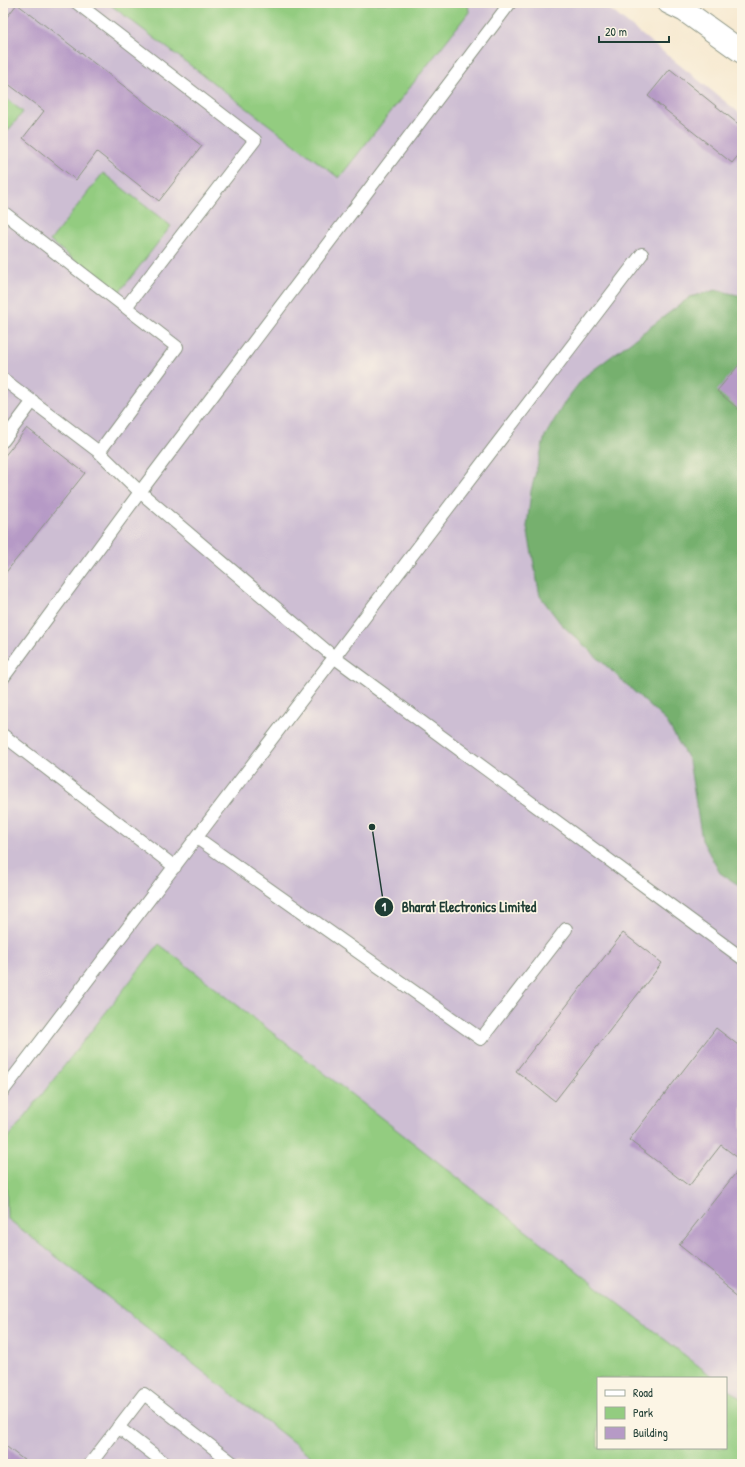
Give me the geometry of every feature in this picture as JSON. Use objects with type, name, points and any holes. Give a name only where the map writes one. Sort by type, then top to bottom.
[{"type":"street","points":[[669,3],[685,11],[742,52]]},
{"type":"lane","points":[[77,3],[255,140],[126,307]]},
{"type":"lane","points":[[3,678],[140,492],[510,3]]},
{"type":"lane","points":[[3,212],[178,347],[99,452]]},
{"type":"lane","points":[[3,1091],[642,254]]},
{"type":"lane","points":[[3,379],[99,452],[140,492],[335,658],[742,958]]},
{"type":"lane","points":[[3,441],[33,402]]},
{"type":"lane","points":[[3,735],[175,867]]},
{"type":"lane","points":[[197,838],[481,1039],[566,929]]},
{"type":"lane","points":[[106,1464],[93,1460],[144,1394],[234,1464]]},
{"type":"lane","points":[[118,1427],[166,1464]]},
{"type":"shaded area","points":[[3,3],[602,3],[742,115],[742,1464],[3,1464]]},
{"type":"green space","points":[[108,3],[468,3],[469,12],[339,178]]},
{"type":"green space","points":[[3,96],[23,112],[3,137]]},
{"type":"green space","points":[[103,173],[171,226],[118,294],[50,241]]},
{"type":"green space","points":[[716,290],[742,296],[742,887],[720,873],[702,840],[689,761],[667,722],[561,624],[540,596],[527,527],[531,491],[545,436],[566,400],[584,377],[690,297]]},
{"type":"green space","points":[[159,944],[713,1377],[597,1377],[597,1449],[727,1449],[727,1388],[742,1400],[742,1464],[321,1464],[7,1218],[5,1142]]},
{"type":"building","points":[[17,4],[202,146],[159,201],[97,152],[76,180],[23,138],[44,111],[3,80],[3,22]]},
{"type":"building","points":[[670,69],[742,127],[742,151],[732,163],[648,96]]},
{"type":"building","points":[[742,361],[742,412],[717,391]]},
{"type":"building","points":[[27,428],[85,473],[3,576],[3,458]]},
{"type":"building","points":[[623,933],[662,963],[555,1101],[516,1071]]},
{"type":"building","points":[[716,1028],[742,1048],[742,1161],[721,1145],[689,1186],[629,1140]]},
{"type":"building","points":[[742,1165],[742,1295],[679,1245]]},
{"type":"building","points":[[3,1444],[29,1464],[3,1464]]},
{"type":"place","name":"Bharat Electronics Limited","points":[[372,827]]}]
